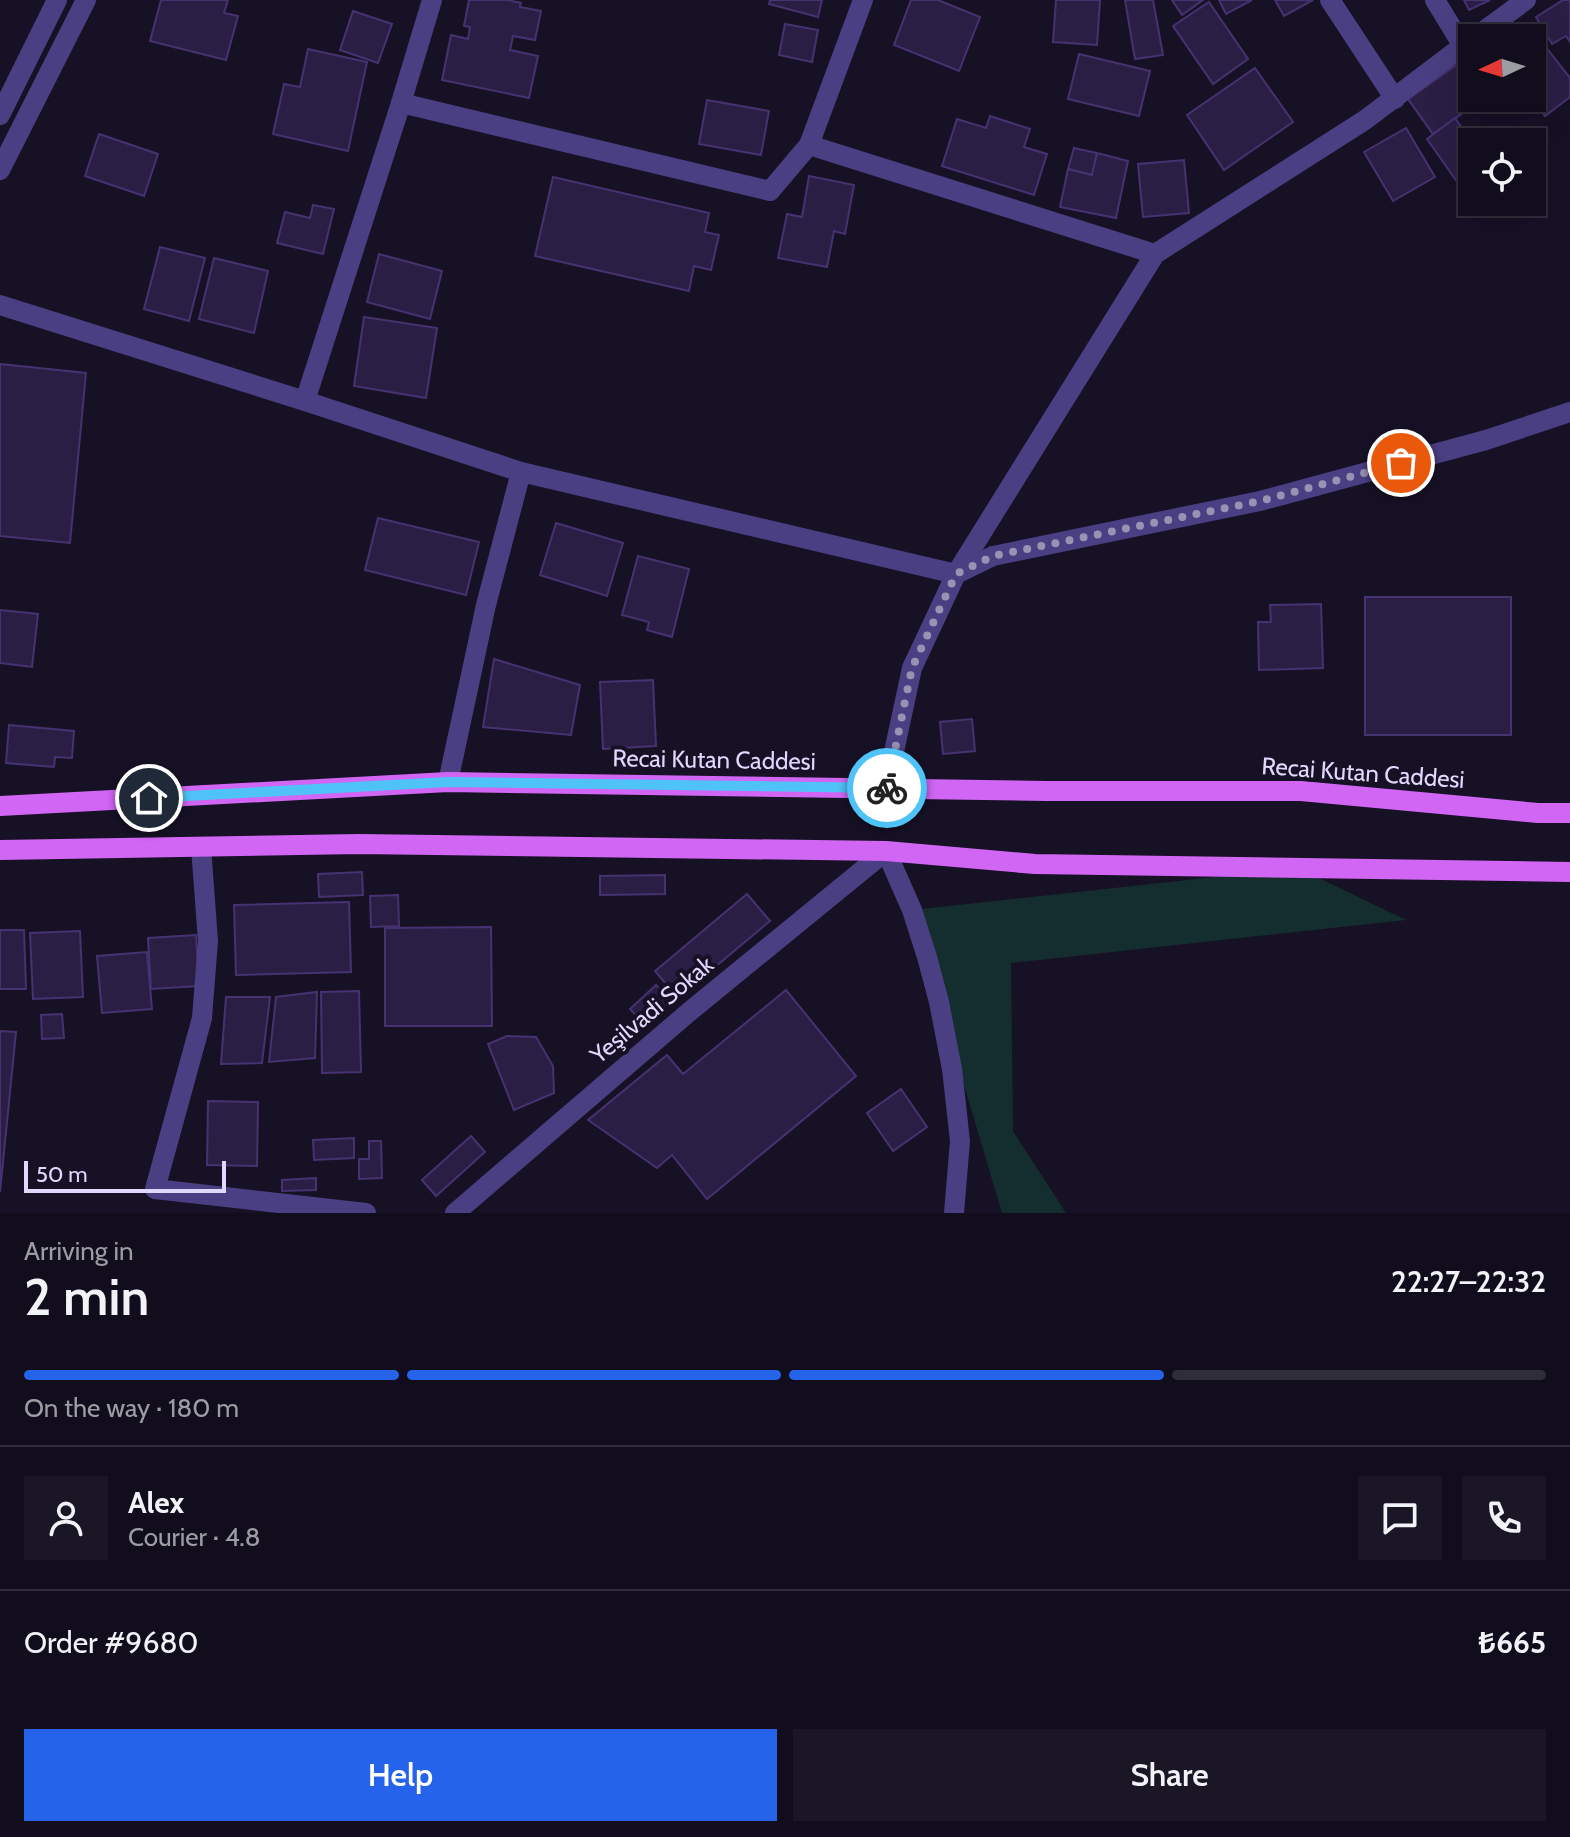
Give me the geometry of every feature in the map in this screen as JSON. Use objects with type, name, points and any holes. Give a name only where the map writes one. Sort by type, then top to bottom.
[{"type":"main road","name":"Recai Kutan Caddesi","points":[[0,806],[448,782],[1301,791],[1538,813],[1570,813]]},
{"type":"main road","points":[[0,850],[359,844],[886,851],[1035,864],[1570,872]]},
{"type":"street","points":[[0,115],[57,0]]},
{"type":"street","points":[[0,170],[86,0]]},
{"type":"street","points":[[305,401],[432,0]]},
{"type":"street","points":[[401,103],[770,191],[809,145],[863,0]]},
{"type":"street","points":[[1330,0],[1395,99]]},
{"type":"street","points":[[1435,0],[1458,27]]},
{"type":"street","points":[[1490,24],[1517,2]]},
{"type":"street","points":[[886,789],[912,668],[956,574],[1155,254],[1365,120],[1458,50]]},
{"type":"street","points":[[809,145],[1155,254]]},
{"type":"street","points":[[0,305],[521,472],[956,574],[993,556],[1260,501],[1486,440],[1570,412]]},
{"type":"street","points":[[448,782],[486,605],[521,472]]},
{"type":"street","points":[[201,847],[208,941],[202,1018],[155,1189],[366,1213]]},
{"type":"street","points":[[886,851],[912,910],[927,957],[952,1069],[960,1141],[954,1213]]},
{"type":"street","name":"Yeşilvadi Sokak","points":[[455,1213],[689,1012],[886,851]]},
{"type":"green space","points":[[1298,868],[1406,920],[1011,963],[1013,1131],[1066,1213],[1002,1213],[912,910]]},
{"type":"building","points":[[161,0],[228,0],[224,13],[238,16],[226,60],[150,41]]},
{"type":"building","points":[[469,0],[508,0],[521,3],[520,7],[541,11],[535,40],[513,36],[510,50],[538,56],[529,98],[442,80],[451,35],[468,39],[470,27],[464,26]]},
{"type":"building","points":[[770,0],[822,0],[818,17],[769,4]]},
{"type":"building","points":[[911,0],[938,0],[980,17],[959,71],[894,45]]},
{"type":"building","points":[[1056,0],[1100,0],[1097,45],[1053,42]]},
{"type":"building","points":[[1125,0],[1153,0],[1163,55],[1135,59]]},
{"type":"building","points":[[1172,0],[1203,0],[1182,15]]},
{"type":"building","points":[[1219,0],[1252,0],[1226,14]]},
{"type":"building","points":[[1275,0],[1313,0],[1284,16]]},
{"type":"building","points":[[1464,0],[1490,0],[1469,10]]},
{"type":"building","points":[[1563,0],[1570,0],[1570,42],[1566,36],[1552,44],[1546,34],[1546,24],[1540,24],[1536,17]]},
{"type":"building","points":[[1209,2],[1248,59],[1213,84],[1173,26]]},
{"type":"building","points":[[353,11],[392,24],[378,63],[340,50]]},
{"type":"building","points":[[785,24],[818,30],[812,62],[779,55]]},
{"type":"building","points":[[1546,47],[1570,78],[1570,97],[1545,116],[1542,112],[1546,112]]},
{"type":"building","points":[[308,49],[367,62],[348,151],[273,134],[284,84],[300,87]]},
{"type":"building","points":[[1079,54],[1150,71],[1139,116],[1068,99]]},
{"type":"building","points":[[1458,64],[1458,112],[1464,112],[1433,134],[1408,99]]},
{"type":"building","points":[[1255,68],[1293,122],[1224,170],[1187,115]]},
{"type":"building","points":[[707,100],[769,111],[761,155],[699,144]]},
{"type":"building","points":[[990,116],[1030,129],[1024,147],[1047,154],[1034,195],[942,166],[957,119],[986,128]]},
{"type":"building","points":[[1455,118],[1462,128],[1458,128],[1458,183],[1427,139]]},
{"type":"building","points":[[1406,128],[1435,177],[1393,201],[1364,152]]},
{"type":"building","points":[[99,134],[158,154],[144,196],[85,176]]},
{"type":"building","points":[[1074,148],[1097,153],[1092,175],[1068,169]]},
{"type":"building","points":[[1097,153],[1128,161],[1116,218],[1060,207],[1068,169],[1092,175]]},
{"type":"building","points":[[1184,160],[1189,213],[1143,217],[1138,164]]},
{"type":"building","points":[[809,176],[854,185],[845,234],[834,231],[827,267],[778,258],[787,214],[802,217]]},
{"type":"building","points":[[553,177],[709,213],[705,232],[719,235],[711,270],[694,266],[689,291],[535,256]]},
{"type":"building","points":[[313,205],[334,209],[323,254],[277,243],[285,212],[310,218]]},
{"type":"building","points":[[160,247],[205,258],[189,321],[144,309]]},
{"type":"building","points":[[379,254],[442,271],[430,319],[367,302]]},
{"type":"building","points":[[214,258],[268,271],[254,333],[199,319]]},
{"type":"building","points":[[364,317],[437,328],[426,398],[354,386]]},
{"type":"building","points":[[0,364],[86,373],[70,543],[0,536]]},
{"type":"building","points":[[378,518],[479,542],[466,595],[365,570]]},
{"type":"building","points":[[556,523],[623,543],[607,596],[540,575]]},
{"type":"building","points":[[638,556],[689,569],[672,637],[647,630],[649,622],[622,615]]},
{"type":"building","points":[[1365,597],[1511,597],[1511,735],[1365,735]]},
{"type":"building","points":[[1321,604],[1323,668],[1259,670],[1258,622],[1271,622],[1270,605]]},
{"type":"building","points":[[0,610],[38,614],[32,667],[0,663]]},
{"type":"building","points":[[494,659],[580,685],[571,735],[483,727]]},
{"type":"building","points":[[653,680],[656,746],[603,749],[600,682]]},
{"type":"building","points":[[972,719],[975,751],[943,754],[940,722]]},
{"type":"building","points":[[9,725],[74,731],[72,758],[55,757],[54,767],[6,763]]},
{"type":"building","points":[[362,872],[363,895],[319,897],[318,874]]},
{"type":"building","points":[[665,875],[665,894],[600,895],[600,876]]},
{"type":"building","points":[[747,894],[770,921],[678,998],[655,971]]},
{"type":"building","points":[[398,895],[399,926],[371,927],[370,896]]},
{"type":"building","points":[[349,902],[351,972],[236,975],[234,905]]},
{"type":"building","points":[[491,927],[492,1026],[385,1026],[385,928]]},
{"type":"building","points":[[0,930],[24,930],[26,989],[0,989]]},
{"type":"building","points":[[80,931],[83,997],[33,999],[30,933]]},
{"type":"building","points":[[196,935],[199,986],[151,989],[148,938]]},
{"type":"building","points":[[147,952],[152,1009],[102,1013],[97,956]]},
{"type":"building","points":[[656,985],[670,1000],[644,1024],[630,1009]]},
{"type":"building","points":[[786,990],[856,1076],[707,1199],[672,1155],[657,1168],[588,1120],[667,1055],[683,1074]]},
{"type":"building","points":[[359,991],[361,1072],[322,1073],[321,992]]},
{"type":"building","points":[[317,992],[315,1058],[269,1062],[276,997]]},
{"type":"building","points":[[226,997],[270,997],[262,1063],[221,1064]]},
{"type":"building","points":[[62,1014],[64,1038],[42,1039],[41,1015]]},
{"type":"building","points":[[0,1031],[16,1032],[0,1192]]},
{"type":"building","points":[[507,1036],[536,1037],[553,1066],[554,1093],[514,1110],[488,1044]]},
{"type":"building","points":[[901,1089],[927,1127],[893,1151],[867,1113]]},
{"type":"building","points":[[208,1101],[258,1102],[257,1166],[207,1165]]},
{"type":"building","points":[[471,1136],[485,1152],[436,1196],[422,1180]]},
{"type":"building","points":[[354,1138],[354,1158],[314,1160],[313,1140]]},
{"type":"building","points":[[369,1141],[381,1141],[382,1178],[359,1179],[359,1159],[369,1159]]},
{"type":"building","points":[[316,1178],[316,1190],[282,1191],[282,1180]]},
{"type":"way so far","points":[[887,788],[912,668],[956,574],[993,556],[1260,501],[1401,463]]},
{"type":"route","points":[[149,798],[448,782],[887,788]]}]
